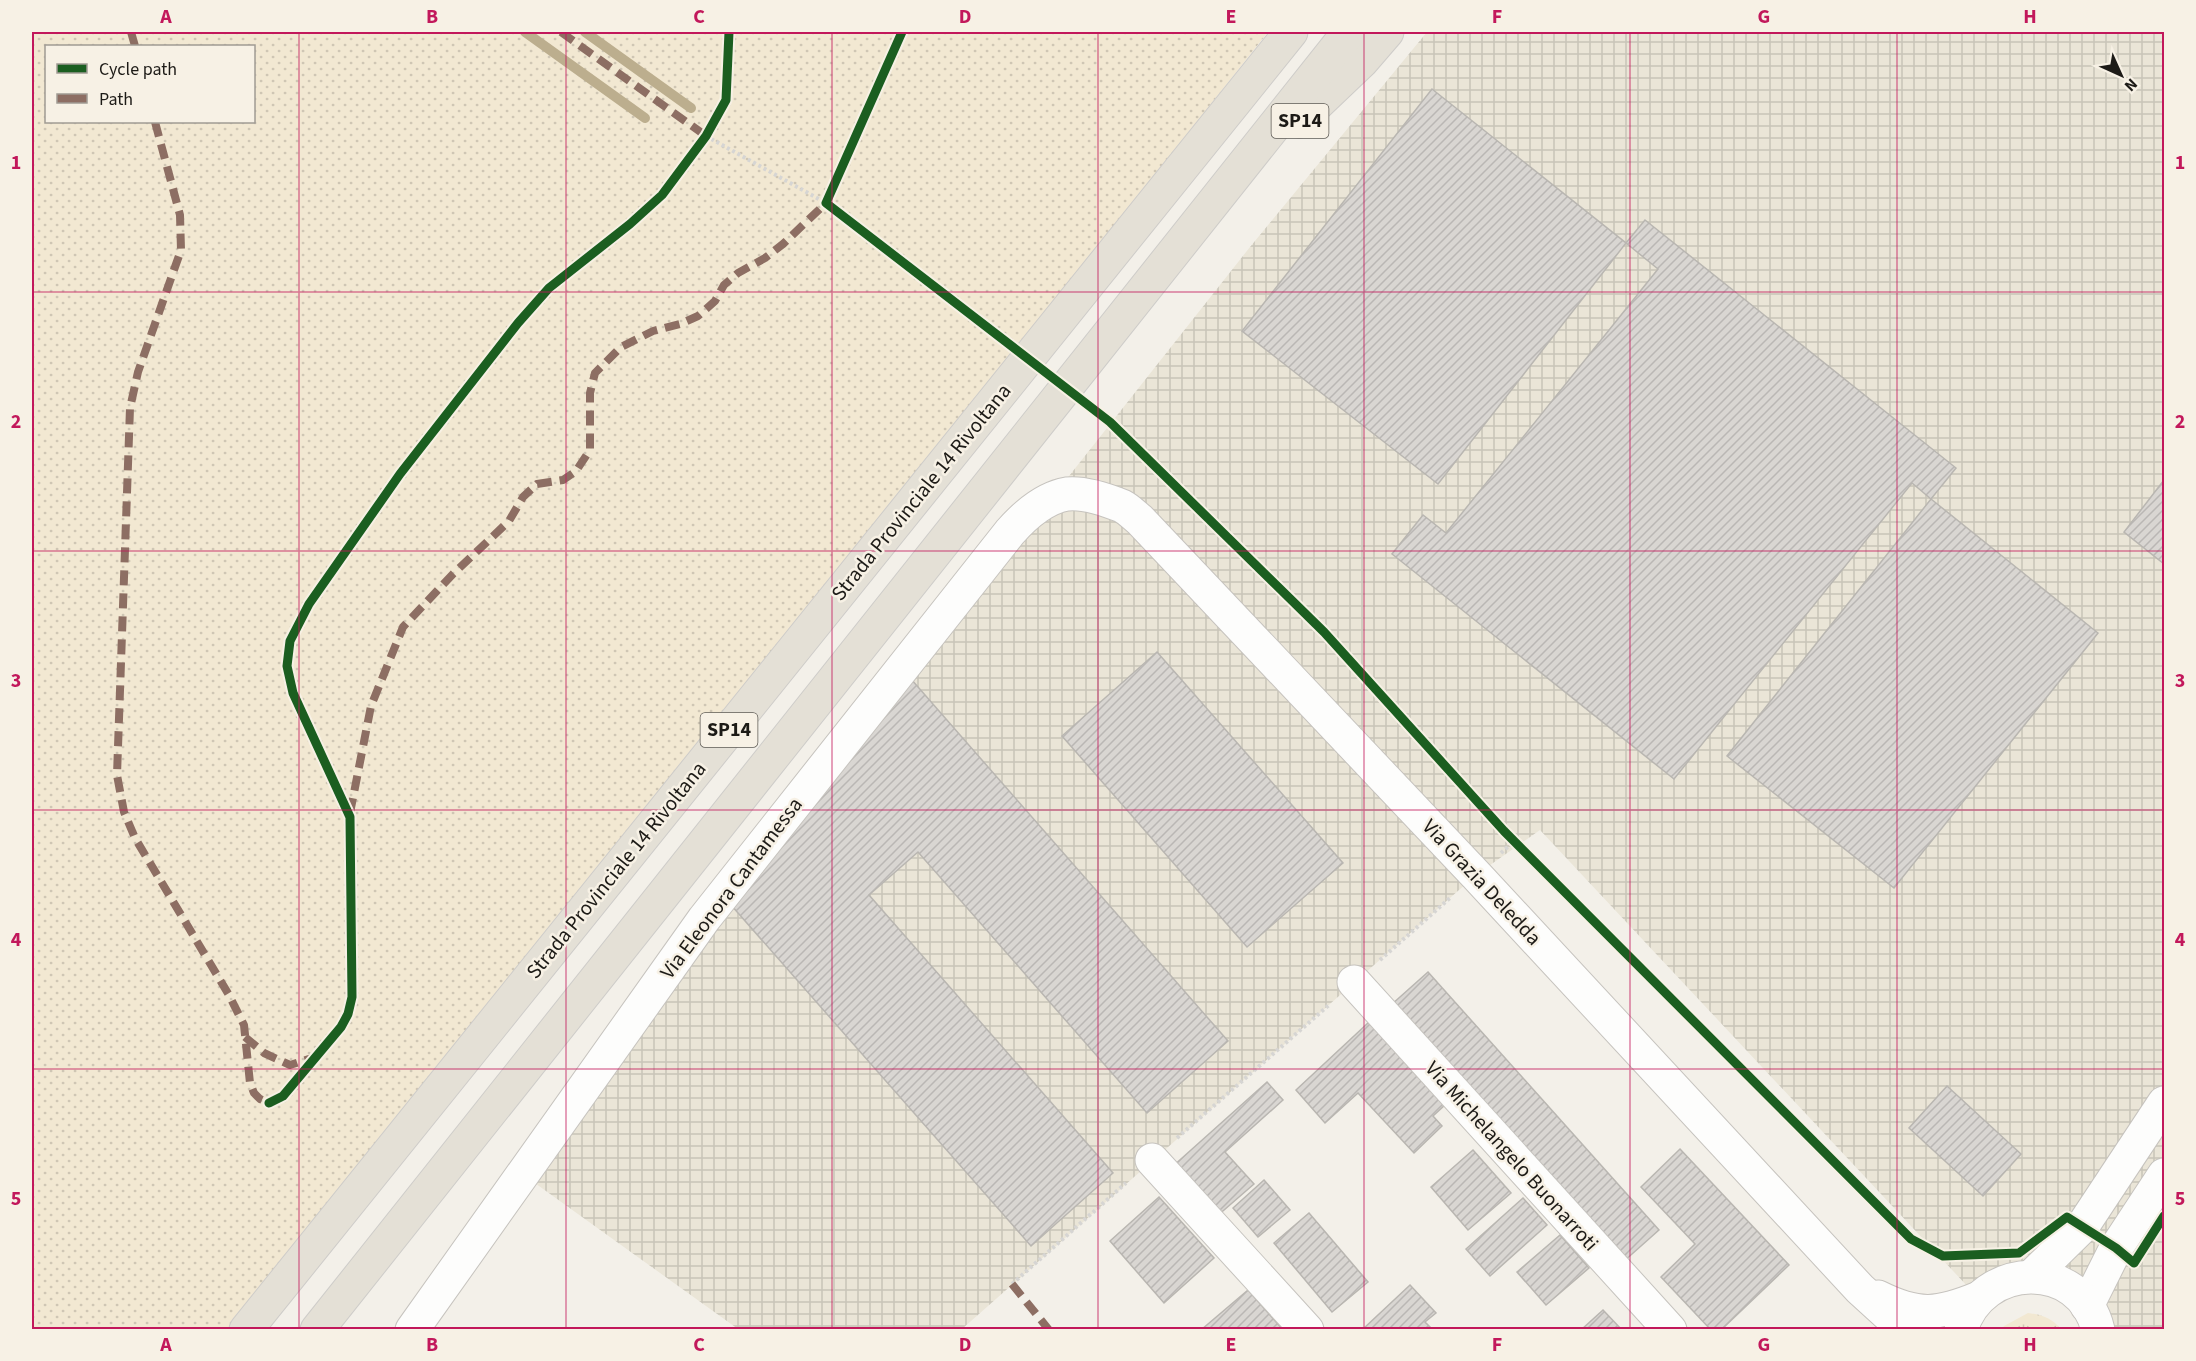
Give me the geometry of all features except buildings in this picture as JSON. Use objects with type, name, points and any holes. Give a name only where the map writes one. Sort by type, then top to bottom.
[{"type":"highway","name":"SP14","points":[[1212,131],[1270,32]]},
{"type":"highway","name":"SP14","points":[[1212,131],[1291,32]]},
{"type":"highway","name":"SP14","points":[[317,1329],[1349,32]]},
{"type":"highway","name":"SP14","points":[[1209,207],[1362,61],[1387,32]]},
{"type":"highway","name":"Strada Provinciale 14 Rivoltana","points":[[246,1329],[1212,131]]},
{"type":"street","name":"Via Eleonora Cantamessa","points":[[412,1329],[704,919],[1010,532],[1025,515],[1048,501],[1068,494],[1089,496]]},
{"type":"street","name":"Via Grazia Deledda","points":[[1089,496],[1124,506],[1140,520],[1476,875],[1860,1288],[1905,1329]]},
{"type":"street","name":"Via Michelangelo Buonarroti","points":[[1355,982],[1670,1329]]},
{"type":"street","points":[[2032,1276],[2082,1227],[2164,1103]]},
{"type":"street","points":[[1162,1151],[1307,1329]]},
{"type":"street","points":[[2093,1318],[2116,1248],[2164,1175]]},
{"type":"street","name":"Via Grazia Deledda","points":[[1860,1288],[1887,1302],[1924,1312],[1941,1312],[1978,1298],[1999,1284],[2032,1276]]},
{"type":"street","points":[[2032,1276],[2062,1284],[2081,1298],[2093,1318]]},
{"type":"street","points":[[1961,1329],[1978,1298]]},
{"type":"path","points":[[700,144],[709,131],[830,206],[831,192]]},
{"type":"path","points":[[1509,836],[1522,849]]},
{"type":"path","points":[[1162,1151],[1476,875]]},
{"type":"path","points":[[1012,1284],[1128,1182]]},
{"type":"shaded area","points":[[1427,32],[2164,32],[2164,1329],[2102,1329],[2029,1262],[1969,1288],[1540,830],[1476,875],[962,1329],[738,1329],[532,1181],[719,919],[1250,247]]},
{"type":"green space","points":[[32,32],[1268,32],[240,1329],[32,1329]]},
{"type":"green space","points":[[2028,1313],[2046,1318],[2061,1329],[2002,1329]]},
{"type":"waterway","points":[[525,32],[645,118]]},
{"type":"waterway","points":[[585,32],[691,108]]},
{"type":"marked path","points":[[131,32],[135,45]]},
{"type":"marked path","points":[[561,32],[706,136]]},
{"type":"marked path","points":[[155,123],[180,215],[181,250],[138,372],[130,408],[117,775],[124,812],[135,838],[229,995],[244,1025],[250,1083],[254,1093],[269,1103]]},
{"type":"marked path","points":[[350,813],[371,706],[403,627],[453,574],[509,521],[523,497],[537,484],[563,480],[576,471],[590,450],[590,393],[595,373],[621,347],[653,331],[680,324],[698,316],[715,301],[724,285],[738,273],[765,258],[783,244],[826,203]]},
{"type":"marked path","points":[[245,1037],[264,1053],[290,1065],[312,1058]]},
{"type":"marked path","points":[[1012,1284],[1049,1330]]},
{"type":"cycle path","points":[[269,1103],[283,1096],[341,1027],[348,1014],[352,997],[350,817],[293,693],[287,666],[290,641],[309,604],[400,474],[518,323],[549,288],[630,224],[662,195],[706,136],[726,100],[729,32]]},
{"type":"cycle path","points":[[902,32],[826,203],[1110,422],[1324,632],[1504,831],[1911,1239],[1943,1256],[2019,1253],[2067,1217],[2116,1248],[2134,1263],[2164,1216]]}]
